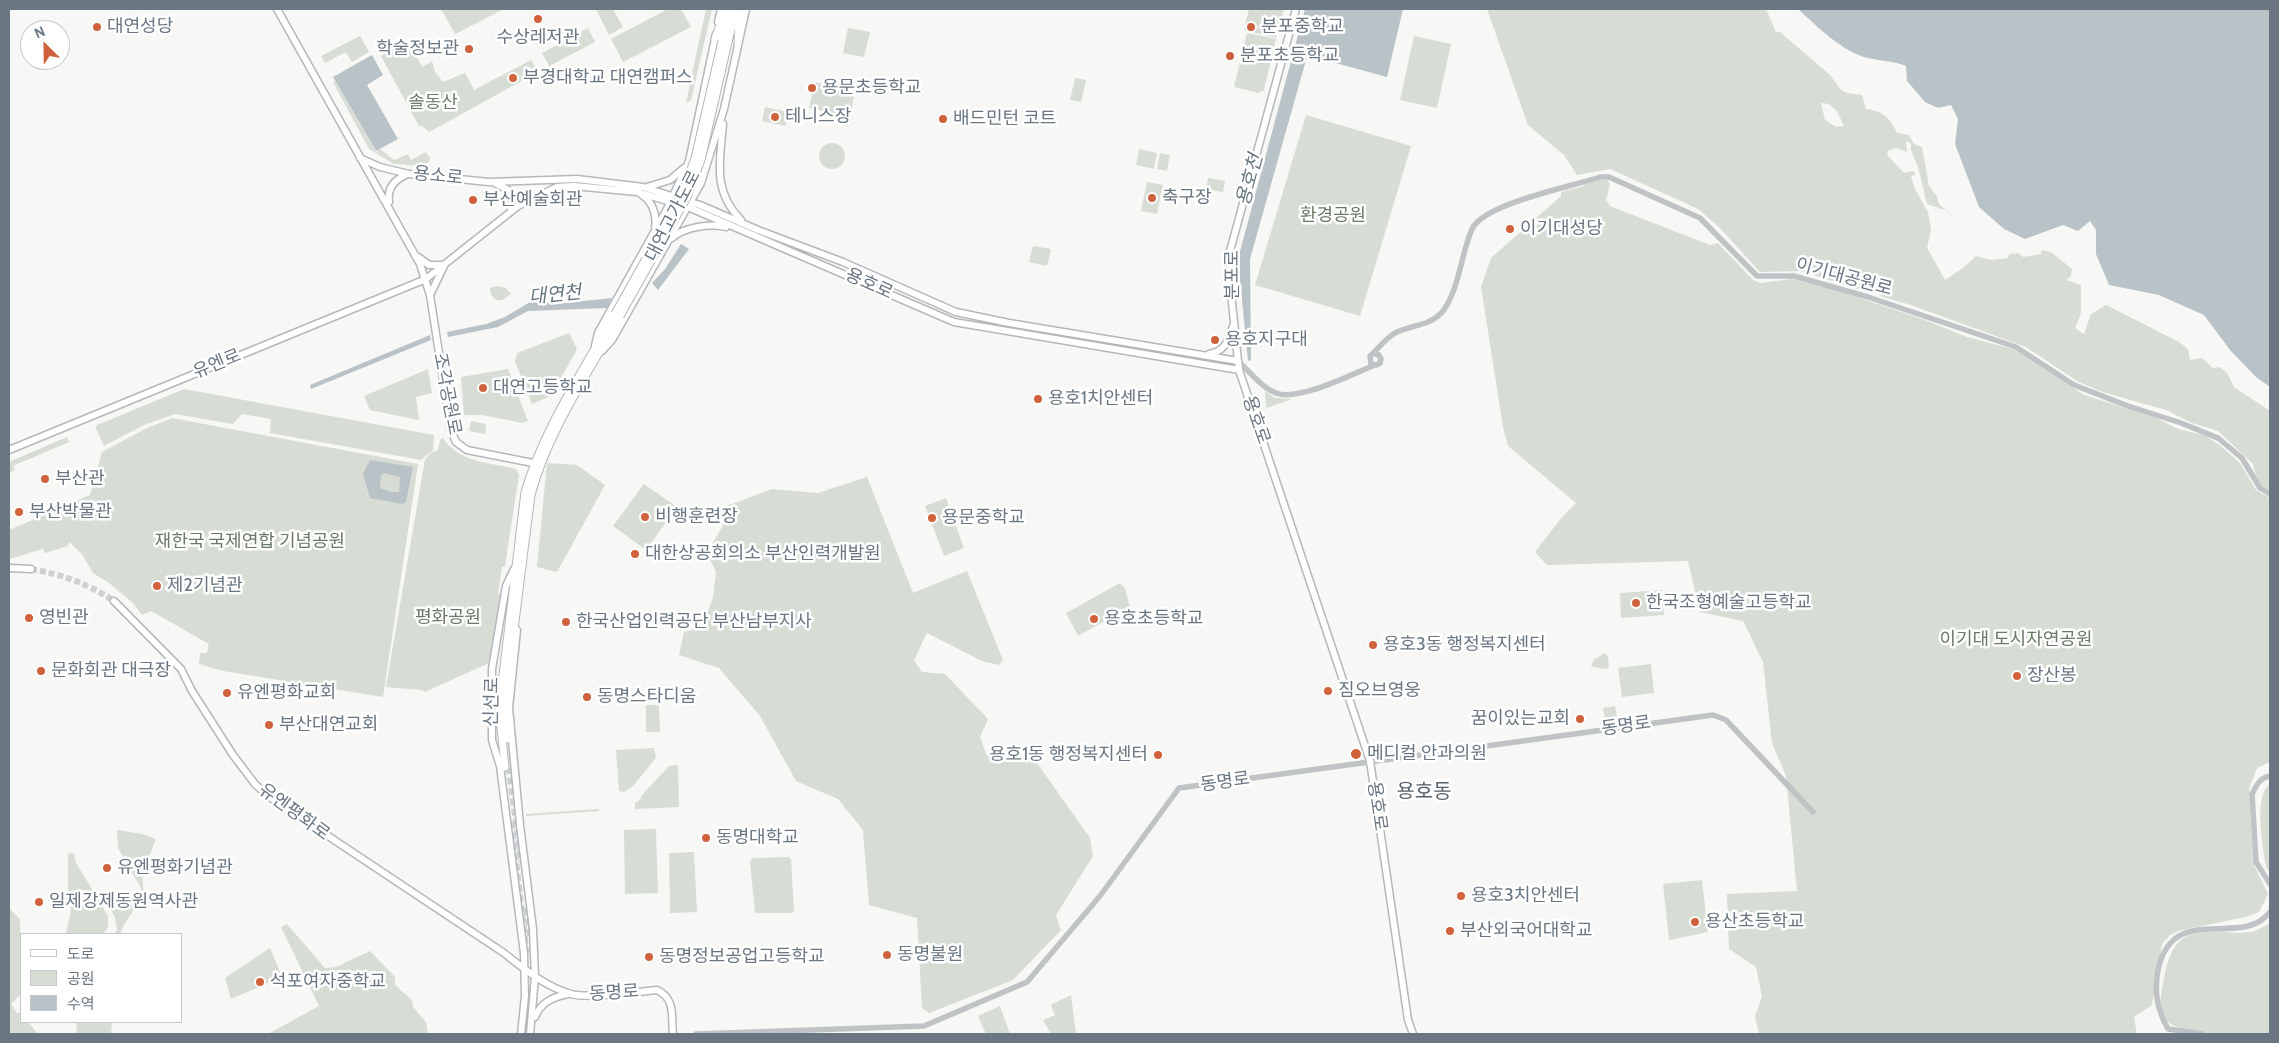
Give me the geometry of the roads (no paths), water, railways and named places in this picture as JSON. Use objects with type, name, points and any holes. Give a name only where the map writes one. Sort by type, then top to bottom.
[{"type":"highway","name":"대연고가도로","points":[[596,354],[682,194],[696,158],[728,9]]},
{"type":"highway","name":"대연고가도로","points":[[722,40],[737,9]]},
{"type":"highway","points":[[737,9],[738,43]]},
{"type":"highway","points":[[517,570],[525,492],[533,463],[596,354]]},
{"type":"highway","points":[[517,570],[531,495],[539,464],[596,354]]},
{"type":"highway","name":"신선로","points":[[507,767],[499,708],[517,570]]},
{"type":"main road","points":[[277,9],[417,257],[435,267],[444,265]]},
{"type":"main road","points":[[596,354],[598,333],[655,232],[689,161],[722,40],[722,9]]},
{"type":"main road","points":[[596,354],[612,340],[669,240],[708,163],[724,109],[746,9]]},
{"type":"main road","name":"분포로","points":[[1239,370],[1230,283],[1230,251],[1296,9]]},
{"type":"main road","points":[[724,109],[719,170],[720,184],[726,202],[743,223]]},
{"type":"main road","name":"용소로","points":[[360,158],[380,167],[409,174],[489,182],[577,179],[643,188],[687,203]]},
{"type":"main road","points":[[643,188],[652,187],[670,180],[683,170],[689,161]]},
{"type":"main road","points":[[390,207],[388,196],[390,190],[400,177],[409,174]]},
{"type":"main road","points":[[430,295],[444,265],[511,210],[512,199],[508,190],[489,182]]},
{"type":"main road","name":"용소로","points":[[511,210],[531,198],[558,187],[574,186],[637,192],[672,198]]},
{"type":"main road","points":[[637,192],[648,199],[652,206],[656,222],[655,232]]},
{"type":"main road","name":"용호로","points":[[687,203],[697,211],[737,230],[824,264],[964,324],[1239,370],[1370,761],[1408,1020],[1413,1034]]},
{"type":"main road","name":"용호로","points":[[687,203],[843,262],[964,314],[1238,360]]},
{"type":"main road","points":[[697,211],[705,226]]},
{"type":"main road","points":[[669,240],[683,231],[705,226],[723,226],[737,230]]},
{"type":"main road","name":"조각공원로","points":[[417,257],[430,295],[451,430],[456,442],[467,450],[533,463]]},
{"type":"main road","points":[[824,264],[820,261],[822,258],[843,262]]},
{"type":"main road","name":"유엔로","points":[[9,450],[426,279],[444,265]]},
{"type":"main road","points":[[858,279],[875,282],[874,276]]},
{"type":"main road","points":[[1207,355],[1220,351],[1227,345],[1234,323]]},
{"type":"main road","points":[[1176,360],[1182,357],[1198,357],[1199,353]]},
{"type":"main road","points":[[9,568],[31,569]]},
{"type":"main road","points":[[517,570],[522,588],[509,708],[518,805],[533,929],[536,977],[530,1034]]},
{"type":"main road","name":"신선로","points":[[517,570],[506,586],[492,669],[491,729],[494,748],[500,766],[526,971],[521,1034]]},
{"type":"main road","name":"유엔평화로","points":[[114,601],[181,669],[192,691],[233,755],[262,790],[283,808],[498,949],[526,971]]},
{"type":"main road","name":"동명로","points":[[526,971],[570,994],[588,995],[657,990],[665,994],[670,1000],[673,1034]]},
{"type":"main road","points":[[532,1025],[537,1012],[547,1000],[570,994]]},
{"type":"street","name":"이기대공원로","points":[[1375,365],[1380,363],[1378,355],[1387,338],[1421,325],[1442,313],[1449,300],[1473,228],[1482,217],[1495,209],[1512,203],[1600,176],[1609,177],[1700,218],[1757,276],[1794,276],[1868,297],[2016,347],[2065,381],[2089,392],[2181,423],[2218,438],[2242,458],[2260,488],[2270,494]]},
{"type":"street","points":[[1356,372],[1370,360],[1371,355],[1378,355]]},
{"type":"street","points":[[1238,360],[1274,392],[1293,394],[1375,365],[1370,360]]},
{"type":"street","points":[[1239,370],[1256,377]]},
{"type":"street","name":"동명로","points":[[696,1034],[924,1026],[1028,982],[1100,896],[1179,788],[1713,715],[1726,720],[1813,812]]},
{"type":"street","points":[[2270,776],[2263,777],[2252,794],[2256,862],[2270,884]]},
{"type":"street","points":[[2202,1034],[2168,1029],[2159,1013],[2155,993],[2165,948],[2172,939],[2180,935],[2194,931],[2255,924],[2270,912]]},
{"type":"water","points":[[1305,9],[1403,9],[1387,77],[1310,56],[1306,60],[1250,259],[1251,360],[1248,361],[1238,259]]},
{"type":"water","points":[[1798,9],[2270,9],[2270,387],[2256,377],[2230,350],[2204,315],[2159,295],[2109,285],[2096,254],[2096,230],[2090,221],[2078,231],[2063,225],[2025,239],[2004,229],[1979,207],[1955,144],[1958,119],[1951,105],[1938,108],[1925,102],[1907,81],[1906,66],[1858,55],[1830,38]]},
{"type":"water","points":[[372,55],[383,75],[367,85],[398,139],[376,151],[333,77]]},
{"type":"water","points":[[681,244],[689,249],[658,290],[652,283],[665,269]]},
{"type":"water","points":[[612,298],[607,308],[528,311],[498,327],[448,337],[447,332],[486,324],[505,317],[530,302],[564,303]]},
{"type":"water","points":[[430,335],[431,340],[311,389],[310,385]]},
{"type":"water","points":[[370,460],[413,467],[406,502],[402,504],[370,498],[363,474]],"holes":[[[384,473],[400,477],[399,492],[391,492],[380,488],[381,475]]]},
{"type":"tunnel","points":[[31,569],[74,580],[114,601]]},
{"type":"tunnel","points":[[509,767],[522,862]]},
{"type":"tunnel","points":[[511,822],[526,953]]},
{"type":"tunnel","points":[[527,908],[531,937]]},
{"type":"place","name":"수상레저관","points":[[538,19]]},
{"type":"place","name":"대연성당","points":[[97,27]]},
{"type":"place","name":"분포중학교","points":[[1251,27]]},
{"type":"place","name":"학술정보관","points":[[469,49]]},
{"type":"place","name":"분포초등학교","points":[[1230,56]]},
{"type":"place","name":"부경대학교 대연캠퍼스","points":[[513,78]]},
{"type":"place","name":"용문초등학교","points":[[812,88]]},
{"type":"place","name":"테니스장","points":[[775,117]]},
{"type":"place","name":"배드민턴 코트","points":[[943,119]]},
{"type":"place","name":"축구장","points":[[1152,198]]},
{"type":"place","name":"부산예술회관","points":[[473,200]]},
{"type":"place","name":"이기대성당","points":[[1510,229]]},
{"type":"place","name":"용호지구대","points":[[1215,340]]},
{"type":"place","name":"대연고등학교","points":[[483,388]]},
{"type":"place","name":"용호1치안센터","points":[[1038,399]]},
{"type":"place","name":"부산관","points":[[45,479]]},
{"type":"place","name":"부산박물관","points":[[19,512]]},
{"type":"place","name":"비행훈련장","points":[[645,517]]},
{"type":"place","name":"용문중학교","points":[[932,518]]},
{"type":"place","name":"대한상공회의소 부산인력개발원","points":[[635,554]]},
{"type":"place","name":"제2기념관","points":[[157,586]]},
{"type":"place","name":"한국조형예술고등학교","points":[[1636,603]]},
{"type":"place","name":"영빈관","points":[[29,618]]},
{"type":"place","name":"용호초등학교","points":[[1094,619]]},
{"type":"place","name":"한국산업인력공단 부산남부지사","points":[[566,622]]},
{"type":"place","name":"용호3동 행정복지센터","points":[[1373,645]]},
{"type":"place","name":"문화회관 대극장","points":[[41,671]]},
{"type":"place","name":"장산봉","points":[[2017,676]]},
{"type":"place","name":"짐오브영웅","points":[[1328,691]]},
{"type":"place","name":"유엔평화교회","points":[[227,693]]},
{"type":"place","name":"동명스타디움","points":[[587,697]]},
{"type":"place","name":"꿈이있는교회","points":[[1580,719]]},
{"type":"place","name":"부산대연교회","points":[[269,725]]},
{"type":"place","name":"메디컬 안과의원","points":[[1356,754]]},
{"type":"place","name":"용호1동 행정복지센터","points":[[1158,755]]},
{"type":"place","name":"동명대학교","points":[[706,838]]},
{"type":"place","name":"유엔평화기념관","points":[[107,868]]},
{"type":"place","name":"용호3치안센터","points":[[1461,896]]},
{"type":"place","name":"일제강제동원역사관","points":[[39,902]]},
{"type":"place","name":"용산초등학교","points":[[1695,922]]},
{"type":"place","name":"부산외국어대학교","points":[[1450,931]]},
{"type":"place","name":"동명불원","points":[[887,955]]},
{"type":"place","name":"동명정보공업고등학교","points":[[649,957]]},
{"type":"place","name":"석포여자중학교","points":[[260,982]]},
{"type":"district","name":"용호동","points":[[1424,792]]},
{"type":"park label","name":"솔동산","points":[[433,103]]},
{"type":"park label","name":"환경공원","points":[[1333,216]]},
{"type":"park label","name":"재한국 국제연합 기념공원","points":[[250,542]]},
{"type":"park label","name":"평화공원","points":[[448,618]]},
{"type":"park label","name":"이기대 도시자연공원","points":[[2016,640]]},
{"type":"water label","name":"용호천","points":[[1250,180]]},
{"type":"water label","name":"대연천","points":[[555,295]]}]
